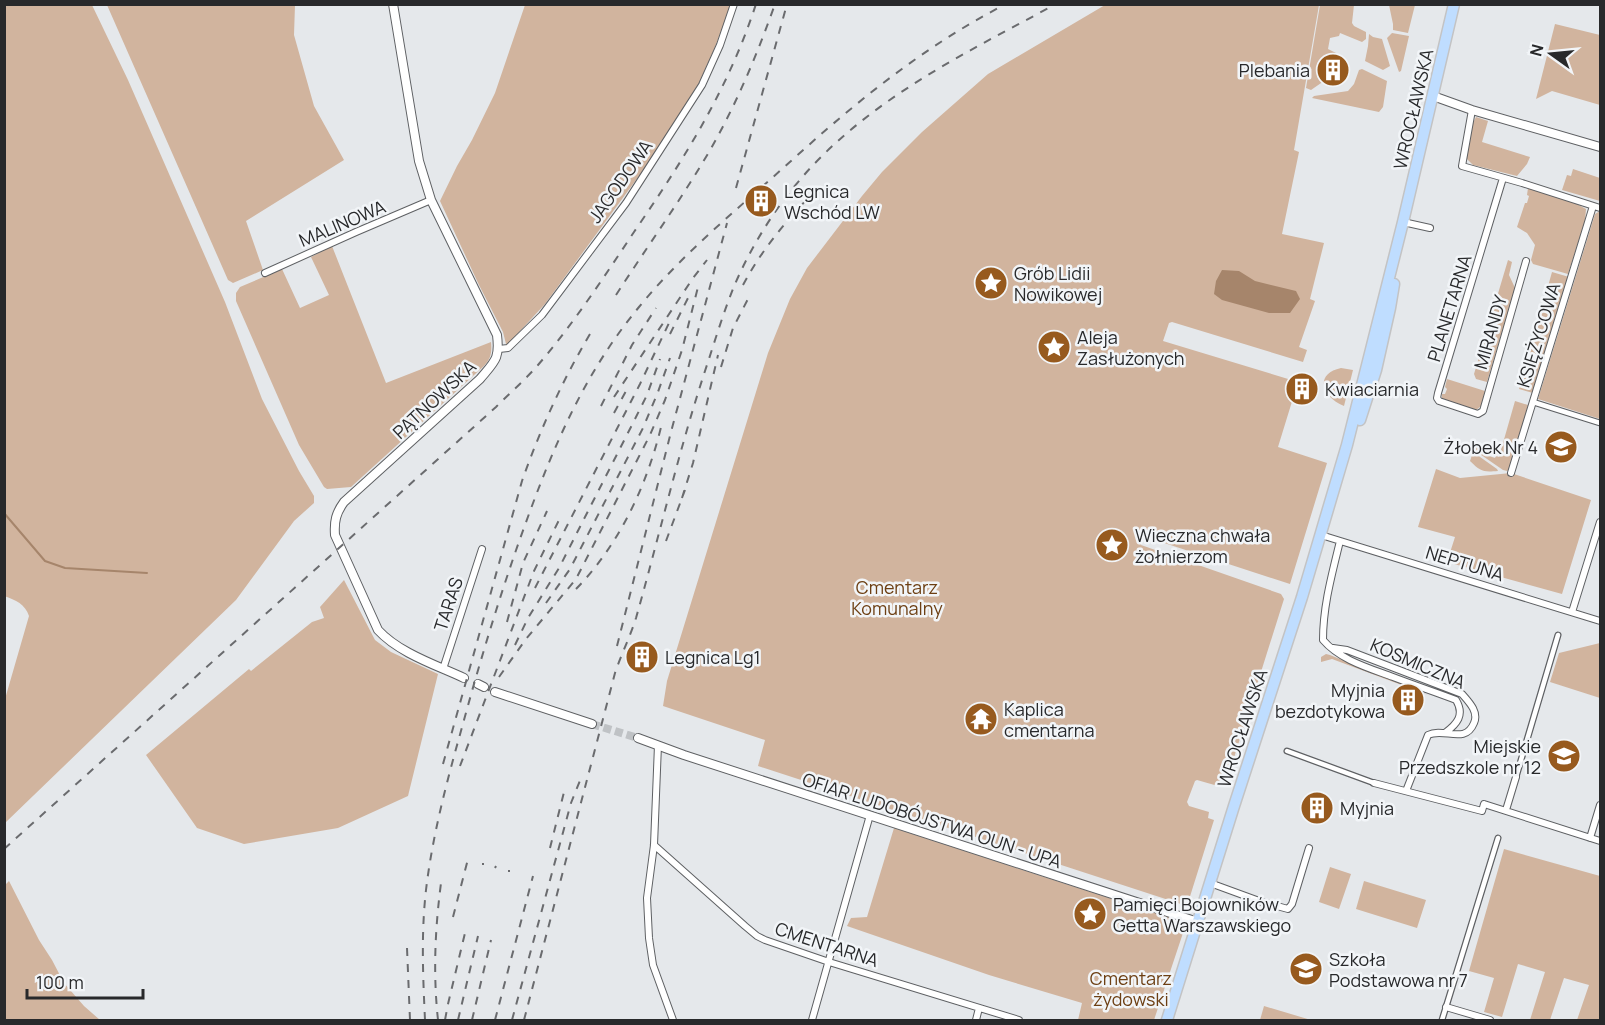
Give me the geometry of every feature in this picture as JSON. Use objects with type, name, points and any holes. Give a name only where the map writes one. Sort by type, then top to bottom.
[{"type":"main road","name":"WROCŁAWSKA","points":[[1167,1020],[1321,535],[1347,445],[1403,222],[1454,4]]},
{"type":"street","points":[[393,4],[418,161],[431,200],[497,335],[499,349]]},
{"type":"street","name":"JAGODOWA","points":[[499,349],[508,348],[542,315],[626,203],[702,85],[720,45],[734,4]]},
{"type":"street","points":[[1432,96],[1600,147]]},
{"type":"street","points":[[1472,110],[1462,166],[1600,208]]},
{"type":"street","name":"PLANETARNA","points":[[1483,411],[1478,414],[1448,405],[1437,398],[1503,178]]},
{"type":"street","name":"MALINOWA","points":[[266,273],[431,200]]},
{"type":"street","name":"KSIĘŻYCOWA","points":[[1511,473],[1593,206]]},
{"type":"street","points":[[1403,222],[1430,228]]},
{"type":"street","name":"MIRANDY","points":[[1483,411],[1526,261]]},
{"type":"street","name":"PĄTNOWSKA","points":[[464,678],[399,647],[378,630],[335,535],[334,524],[337,513],[344,502],[480,379],[496,360],[499,349]]},
{"type":"street","points":[[1533,402],[1600,423]]},
{"type":"street","points":[[1572,612],[1600,522]]},
{"type":"street","name":"NEPTUNA","points":[[1321,535],[1600,621]]},
{"type":"street","points":[[1340,541],[1328,591],[1323,640],[1329,648],[1345,657],[1456,700],[1460,706],[1460,715],[1456,725],[1445,733]]},
{"type":"street","name":"TARAS","points":[[443,669],[482,549]]},
{"type":"street","points":[[1506,810],[1558,635]]},
{"type":"street","name":"KOSMICZNA","points":[[1329,648],[1347,650],[1462,694],[1470,702],[1476,718],[1470,732],[1464,735],[1434,732],[1428,735],[1406,791]]},
{"type":"street","points":[[495,692],[592,724]]},
{"type":"street","points":[[638,738],[658,745],[654,845],[647,898],[649,938],[653,965],[673,1020]]},
{"type":"street","name":"OFIAR LUDOBÓJSTWA OUN - UPA","points":[[658,745],[1198,922]]},
{"type":"street","points":[[1287,751],[1374,783],[1482,811],[1484,804],[1600,841]]},
{"type":"street","points":[[1590,838],[1600,805]]},
{"type":"street","points":[[812,1020],[870,815]]},
{"type":"street","points":[[1442,1020],[1498,838]]},
{"type":"street","name":"CMENTARNA","points":[[654,845],[757,936],[829,962],[1019,1020]]},
{"type":"street","points":[[1210,883],[1288,909],[1291,907],[1309,848]]},
{"type":"street","points":[[1446,1007],[1490,1020]]},
{"type":"street","points":[[976,1020],[980,1008]]},
{"type":"green space","points":[[5,4],[92,5],[128,80],[225,302],[262,399],[314,496],[314,503],[294,521],[236,600],[5,823],[5,699],[29,616],[20,603],[4,596]]},
{"type":"green space","points":[[107,5],[295,5],[294,35],[314,106],[344,160],[246,221],[263,270],[233,283],[228,280]]},
{"type":"green space","points":[[525,5],[731,5],[699,83],[647,165],[545,304],[506,344],[503,332],[440,201],[495,93]]},
{"type":"green space","name":"Cmentarz Komunalny","points":[[1105,5],[1319,5],[1294,150],[1299,152],[1282,234],[1324,243],[1310,299],[1315,301],[1299,347],[1307,350],[1303,362],[1172,322],[1169,323],[1163,341],[1298,382],[1278,447],[1327,463],[1290,584],[1149,538],[1142,541],[1141,545],[1281,594],[1284,599],[1226,783],[1219,781],[1218,786],[1197,780],[1187,802],[1189,806],[1209,812],[1208,818],[1214,820],[1187,906],[758,766],[765,740],[663,706],[667,681],[768,353],[790,299],[807,268],[882,172],[922,132],[988,74]]},
{"type":"green space","points":[[1320,5],[1354,5],[1352,23],[1366,32],[1366,39],[1362,42],[1340,33],[1339,36],[1330,38],[1328,49],[1336,53],[1335,56],[1329,57],[1328,63],[1332,65],[1332,69],[1325,69],[1324,81],[1311,90],[1306,88]]},
{"type":"green space","points":[[1389,5],[1415,5],[1408,33],[1393,30]]},
{"type":"green space","points":[[1555,24],[1600,35],[1600,105],[1552,91],[1536,99]]},
{"type":"green space","points":[[1392,33],[1409,36],[1399,72],[1387,38]]},
{"type":"green space","points":[[1369,34],[1382,39],[1390,66],[1383,70],[1365,61]]},
{"type":"green space","points":[[1362,69],[1387,81],[1383,107],[1379,112],[1312,98],[1348,91],[1354,84],[1359,70]]},
{"type":"green space","points":[[1476,117],[1488,121],[1482,142],[1530,157],[1517,176],[1473,165],[1466,158],[1470,131]]},
{"type":"green space","points":[[1573,169],[1600,178],[1600,201],[1562,190],[1567,175],[1571,176]]},
{"type":"green space","points":[[1528,188],[1586,209],[1585,221],[1568,274],[1533,264],[1531,260],[1535,245],[1527,233],[1517,227],[1529,196],[1527,195]]},
{"type":"green space","points":[[1600,211],[1600,419],[1538,399],[1595,214]]},
{"type":"green space","points":[[332,246],[386,383],[491,342],[491,349],[490,358],[484,366],[351,487],[327,489],[299,445],[236,301],[236,293],[240,287],[282,269],[300,308],[329,295],[311,257]]},
{"type":"green space","points":[[1508,260],[1512,262],[1509,275],[1515,288],[1487,382],[1476,379],[1474,374]]},
{"type":"green space","points":[[1552,272],[1569,277],[1533,393],[1519,389]]},
{"type":"green space","points":[[1341,368],[1353,370],[1344,406],[1331,398],[1324,386],[1327,375]]},
{"type":"green space","points":[[1447,379],[1485,391],[1481,406],[1475,411],[1442,399],[1442,394],[1445,394],[1447,389],[1445,387]]},
{"type":"green space","points":[[1515,401],[1528,405],[1510,469],[1507,471],[1474,450],[1475,445],[1484,447],[1483,452],[1489,456],[1499,457]]},
{"type":"green space","points":[[1473,452],[1498,471],[1485,471],[1477,467],[1470,461]]},
{"type":"green space","points":[[1436,469],[1460,478],[1511,473],[1591,500],[1562,594],[1447,562],[1455,537],[1418,527]]},
{"type":"green space","points":[[344,580],[375,640],[391,652],[438,674],[408,796],[338,828],[244,844],[197,828],[146,755],[249,669],[251,671],[312,622],[324,618],[320,607]]},
{"type":"green space","points":[[1600,643],[1600,698],[1550,682],[1559,653]]},
{"type":"green space","points":[[1326,654],[1431,696],[1332,659],[1321,662],[1321,657]]},
{"type":"green space","name":"Cmentarz żydowski","points":[[894,828],[1177,920],[1176,924],[1184,930],[1154,1020],[1078,1020],[1082,1003],[989,975],[847,926],[851,918],[867,917]]},
{"type":"green space","points":[[1504,849],[1600,876],[1600,1020],[1577,1020],[1589,985],[1564,978],[1550,1020],[1530,1020],[1545,972],[1518,964],[1502,1017],[1484,1012],[1494,978],[1469,971]]},
{"type":"green space","points":[[1330,867],[1351,874],[1339,909],[1319,902]]},
{"type":"green space","points":[[9,881],[64,983],[100,1020],[5,1020],[4,886]]},
{"type":"green space","points":[[1364,881],[1426,900],[1417,928],[1356,909]]},
{"type":"green space","points":[[1264,1006],[1311,1020],[1260,1020]]},
{"type":"shaded area","points":[[1222,270],[1239,271],[1255,281],[1296,291],[1300,299],[1290,313],[1269,313],[1222,300],[1214,294],[1216,281]]},
{"type":"waterway","points":[[4,513],[45,561],[65,568],[147,573]]},
{"type":"tunnel","points":[[592,724],[638,738]]},
{"type":"railway","points":[[4,849],[496,407],[538,365],[588,300],[687,150],[732,66],[756,4]]},
{"type":"railway","points":[[616,295],[687,188],[719,134],[745,80],[775,4]]},
{"type":"railway","points":[[736,188],[787,4]]},
{"type":"railway","points":[[425,1020],[424,906],[434,840],[445,790],[484,649],[518,546],[547,467],[587,384],[602,358],[639,307],[712,231],[841,117],[893,75],[948,37],[1006,4]]},
{"type":"railway","points":[[524,1020],[615,673],[636,618],[677,465],[726,306],[752,249],[772,216],[795,185],[821,157],[874,111],[933,72],[1056,4]]},
{"type":"railway","points":[[743,285],[774,237],[812,194]]},
{"type":"railway","points":[[617,646],[727,223]]},
{"type":"railway","points":[[614,397],[707,260]]},
{"type":"railway","points":[[499,677],[526,639],[576,579],[650,435],[682,350],[699,283]]},
{"type":"railway","points":[[721,367],[733,328],[749,297]]},
{"type":"railway","points":[[670,334],[688,298]]},
{"type":"railway","points":[[601,406],[632,345],[656,308]]},
{"type":"railway","points":[[535,588],[669,323]]},
{"type":"railway","points":[[443,764],[522,481],[552,406],[590,334]]},
{"type":"railway","points":[[682,498],[693,463],[718,355]]},
{"type":"railway","points":[[546,603],[570,569],[643,428],[670,358]]},
{"type":"railway","points":[[515,645],[528,618],[559,568],[634,421],[647,395],[660,359]]},
{"type":"railway","points":[[614,413],[626,391]]},
{"type":"railway","points":[[576,589],[606,553],[630,512],[649,468],[662,423]]},
{"type":"railway","points":[[666,541],[685,490]]},
{"type":"railway","points":[[507,622],[523,563],[547,511]]},
{"type":"railway","points":[[460,766],[534,571],[560,518]]},
{"type":"railway","points":[[512,1020],[571,803],[581,778]]},
{"type":"railway","points":[[550,848],[564,792]]},
{"type":"railway","points":[[453,917],[468,859]]},
{"type":"railway","points":[[495,1020],[533,876]]},
{"type":"railway","points":[[438,1020],[435,952],[441,883]]},
{"type":"railway","points":[[445,1020],[465,933]]},
{"type":"railway","points":[[458,1020],[478,936]]},
{"type":"railway","points":[[472,1020],[491,940]]},
{"type":"railway","points":[[407,948],[410,1020]]},
{"type":"place","name":"Plebania","points":[[1333,70]]},
{"type":"place","name":"Legnica Wschód LW","points":[[761,201]]},
{"type":"place","name":"Grób Lidii Nowikowej","points":[[991,283]]},
{"type":"place","name":"Aleja Zasłużonych","points":[[1054,347]]},
{"type":"place","name":"Kwiaciarnia","points":[[1302,389]]},
{"type":"place","name":"Żłobek Nr 4","points":[[1561,447]]},
{"type":"place","name":"Wieczna chwała żołnierzom","points":[[1112,545]]},
{"type":"place","name":"Legnica Lg1","points":[[642,657]]},
{"type":"place","name":"Myjnia bezdotykowa","points":[[1408,700]]},
{"type":"place","name":"Kaplica cmentarna","points":[[981,719]]},
{"type":"place","name":"Miejskie Przedszkole nr 12","points":[[1564,756]]},
{"type":"place","name":"Myjnia","points":[[1317,808]]},
{"type":"place","name":"Pamięci Bojowników Getta Warszawskiego","points":[[1090,914]]},
{"type":"place","name":"Szkoła Podstawowa nr 7","points":[[1306,969]]}]
